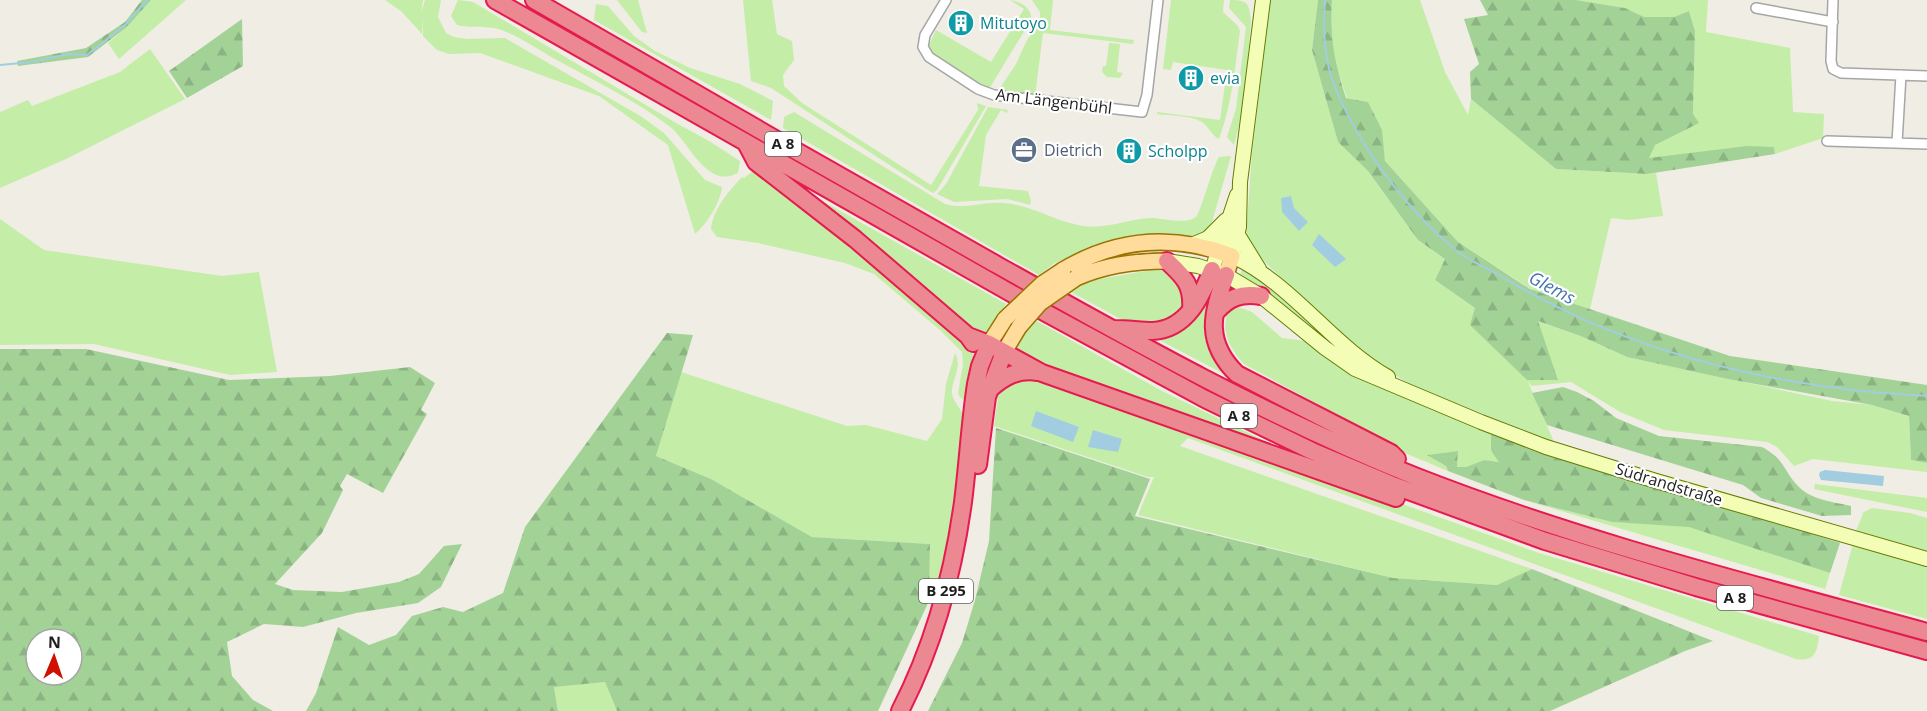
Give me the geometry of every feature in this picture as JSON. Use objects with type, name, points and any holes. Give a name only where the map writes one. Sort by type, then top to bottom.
[{"type":"highway","name":"A 8","points":[[495,0],[1025,302],[1205,399],[1348,467],[1440,504],[1619,565],[1927,651]]},
{"type":"highway","name":"A 8","points":[[534,0],[808,159],[1112,329],[1217,385],[1308,429],[1415,476],[1566,531],[1927,632]]},
{"type":"highway","points":[[746,143],[756,162],[855,239],[968,336],[997,348]]},
{"type":"highway","points":[[1167,261],[1179,272],[1190,289],[1191,310]]},
{"type":"highway","points":[[1112,329],[1161,330],[1176,324],[1191,310],[1219,273]]},
{"type":"highway","points":[[1219,273],[1213,331],[1218,351],[1228,365],[1238,374],[1391,453],[1415,476]]},
{"type":"highway","points":[[1215,313],[1222,304],[1237,296],[1250,294],[1261,296]]},
{"type":"highway","points":[[968,336],[979,356],[980,366]]},
{"type":"highway","name":"A 8","points":[[997,348],[1042,372],[1416,505],[1440,504]]},
{"type":"highway","name":"B 295","points":[[913,711],[937,657],[957,596],[969,537],[981,405],[980,366],[997,348]]},
{"type":"highway","name":"B 295","points":[[900,711],[925,658],[949,582],[981,405],[997,348]]},
{"type":"highway","name":"A 8","points":[[981,405],[1002,379],[1015,372],[1029,370],[1042,372]]},
{"type":"main road","points":[[1226,253],[1228,219],[1239,190],[1244,159],[1263,0]]},
{"type":"main road","points":[[1219,273],[1226,253],[1238,235],[1239,190]]},
{"type":"main road","points":[[1194,244],[1210,237],[1228,219]]},
{"type":"main road","points":[[1238,235],[1260,270]]},
{"type":"main road","name":"B 295","points":[[997,348],[1085,258],[1119,246],[1154,241],[1194,244],[1226,253]]},
{"type":"main road","name":"Südrandstraße","points":[[1226,253],[1260,270],[1360,358],[1415,395]]},
{"type":"main road","name":"B 295","points":[[997,348],[1005,319],[1042,284],[1069,274],[1127,263],[1167,261],[1219,273]]},
{"type":"main road","name":"Südrandstraße","points":[[1219,273],[1261,296],[1325,348],[1355,369],[1415,395],[1546,447],[1927,559]]},
{"type":"street","name":"Am Längenbühl","points":[[946,0],[925,35],[922,47],[929,57],[978,89],[1007,97],[1142,112],[1147,95],[1158,0]]},
{"type":"street","points":[[1833,0],[1831,61],[1833,69],[1841,73],[1927,76]]},
{"type":"street","points":[[1756,8],[1833,22]]},
{"type":"street","points":[[1897,143],[1901,75]]},
{"type":"street","points":[[1827,141],[1927,144]]},
{"type":"green space","points":[[142,0],[151,0],[127,27],[88,57],[18,66],[17,61],[86,48],[125,22]]},
{"type":"green space","points":[[151,0],[186,0],[119,59],[108,43],[127,27]]},
{"type":"green space","points":[[385,0],[423,0],[421,13],[425,0],[441,0],[438,17],[446,33],[467,39],[505,38],[642,117],[664,133],[705,180],[722,187],[719,200],[708,219],[695,234],[668,145],[599,96],[480,53],[449,54],[437,50],[423,36],[422,16],[422,34],[401,11]]},
{"type":"green space","points":[[458,0],[473,2],[709,141],[740,161],[738,173],[727,177],[708,170],[669,126],[628,99],[517,37],[494,28],[457,25],[451,16]]},
{"type":"green space","points":[[617,0],[638,0],[647,33],[642,32]]},
{"type":"green space","points":[[743,0],[772,0],[777,34],[792,41],[794,60],[783,75],[784,86],[802,103],[931,185],[978,110],[977,103],[986,106],[937,190],[933,193],[771,88],[751,81]]},
{"type":"green space","points":[[1010,0],[1025,6],[1030,12],[1031,20],[989,89],[933,55],[929,45],[936,30],[991,62],[1024,9]]},
{"type":"green space","points":[[1032,0],[1053,0],[1050,30],[1134,40],[1133,44],[1043,33],[1035,96],[998,91],[1040,22],[1040,12]]},
{"type":"green space","points":[[1171,0],[1224,0],[1223,12],[1238,26],[1240,31],[1230,99],[1219,139],[1202,122],[1186,117],[1157,114],[1157,112],[1220,120],[1227,70],[1173,62],[1171,70],[1163,69]]},
{"type":"green space","points":[[1230,0],[1246,4],[1251,21],[1244,99],[1234,145],[1227,137],[1236,109],[1246,27],[1229,8]]},
{"type":"green space","points":[[1270,0],[1318,0],[1312,50],[1338,142],[1368,171],[1418,240],[1445,259],[1435,280],[1475,308],[1527,380],[1557,379],[1537,321],[1583,337],[1627,357],[1832,401],[1872,405],[1909,416],[1911,460],[1927,463],[1927,472],[1813,459],[1794,466],[1777,447],[1767,442],[1664,430],[1620,412],[1571,382],[1532,386],[1528,382],[1554,442],[1415,387],[1378,365],[1273,270],[1249,246],[1246,236],[1252,154]]},
{"type":"green space","points":[[1318,0],[1332,0],[1334,50],[1346,98],[1368,102],[1382,130],[1385,161],[1458,242],[1530,289],[1730,356],[1927,385],[1927,463],[1911,460],[1909,416],[1872,405],[1728,379],[1627,357],[1583,337],[1538,321],[1558,380],[1527,380],[1470,325],[1475,308],[1435,280],[1445,259],[1418,240],[1368,171],[1338,142],[1312,50]]},
{"type":"green space","points":[[1332,0],[1420,0],[1445,72],[1468,115],[1471,99],[1556,169],[1656,173],[1663,216],[1629,220],[1611,218],[1590,309],[1534,291],[1458,242],[1385,161],[1381,130],[1368,102],[1347,98],[1335,63],[1331,42]]},
{"type":"green space","points":[[1480,0],[1576,0],[1625,8],[1644,17],[1674,17],[1689,11],[1695,31],[1693,114],[1699,123],[1655,145],[1649,158],[1747,146],[1774,147],[1775,154],[1647,174],[1556,169],[1471,99],[1470,72],[1479,64],[1464,19],[1488,15]]},
{"type":"green space","points":[[1576,0],[1708,0],[1706,32],[1790,48],[1793,112],[1824,114],[1823,138],[1775,154],[1774,147],[1649,158],[1654,143],[1693,114],[1695,31],[1689,11],[1674,17],[1643,17],[1625,8]]},
{"type":"green space","points":[[596,4],[608,6],[634,36],[655,51],[690,68],[740,84],[773,101],[771,120],[594,20]]},
{"type":"green space","points":[[242,19],[243,66],[187,98],[169,71]]},
{"type":"green space","points":[[1109,43],[1120,44],[1117,72],[1123,73],[1120,78],[1107,77],[1102,72],[1103,66],[1106,66]]},
{"type":"green space","points":[[150,49],[185,99],[66,159],[0,188],[0,112],[28,100],[32,106],[120,72]]},
{"type":"green space","points":[[988,107],[1008,110],[1007,113],[1001,110],[986,135],[979,186],[1028,191],[1030,205],[1007,199],[954,202],[937,194],[946,184]]},
{"type":"green space","points":[[794,112],[945,204],[961,206],[1014,204],[1069,223],[1096,227],[1151,218],[1186,221],[1196,217],[1219,157],[1231,156],[1212,222],[1205,233],[1195,237],[1097,246],[1055,263],[1039,275],[783,128],[784,117]]},
{"type":"green space","points":[[756,169],[818,216],[970,346],[973,366],[966,400],[958,394],[963,364],[962,352],[940,330],[874,274],[845,263],[758,243],[717,237],[711,229],[718,207],[742,177],[744,178]]},
{"type":"green space","points":[[803,190],[1006,304],[983,339]]},
{"type":"green space","points":[[0,219],[44,250],[222,276],[259,272],[277,372],[230,375],[94,344],[0,345]]},
{"type":"green space","points":[[1152,270],[1169,271],[1180,277],[1187,307],[1161,326],[1128,323],[1069,291],[1082,282]]},
{"type":"green space","points":[[1242,270],[1265,283],[1350,360],[1240,275]]},
{"type":"green space","points":[[1213,281],[1226,375],[1161,341],[1165,332]]},
{"type":"green space","points":[[1235,304],[1252,312],[1282,338],[1306,341],[1491,430],[1500,462],[1484,460],[1466,467],[1457,467],[1458,451],[1428,455],[1446,466],[1448,471],[1364,434],[1333,416],[1321,406],[1244,364],[1229,343],[1225,328],[1227,312]]},
{"type":"green space","points":[[1035,320],[1162,391],[1284,450],[1047,368],[1017,351],[1019,338]]},
{"type":"green space","points":[[667,333],[693,335],[656,456],[711,479],[812,537],[930,544],[929,601],[878,711],[617,711],[605,682],[554,687],[558,711],[306,711],[316,693],[338,627],[369,645],[396,635],[412,616],[443,607],[463,612],[503,593],[525,527]]},
{"type":"green space","points":[[0,349],[86,349],[229,380],[330,376],[410,367],[435,383],[421,410],[427,414],[383,493],[347,474],[340,486],[343,490],[322,533],[275,584],[293,590],[342,592],[399,582],[419,574],[444,546],[462,544],[441,587],[418,603],[356,613],[303,627],[264,624],[227,642],[232,676],[253,700],[273,711],[0,711]]},
{"type":"green space","points":[[955,353],[958,364],[952,394],[965,419],[966,432],[955,512],[939,598],[929,601],[930,544],[812,537],[711,479],[656,456],[681,372],[847,426],[866,425],[927,441],[942,419],[946,384]]},
{"type":"green space","points":[[1023,374],[1296,466],[1539,553],[1819,636],[1816,651],[1807,659],[1796,659],[1188,438],[1180,446],[1532,569],[1498,585],[1393,578],[1138,515],[1154,477],[1148,477],[994,426],[999,391]]},
{"type":"green space","points":[[1563,387],[1594,401],[1616,418],[1659,436],[1762,447],[1776,456],[1803,491],[1823,500],[1851,506],[1851,515],[1822,516],[1761,498],[1743,485],[1547,425],[1532,393]]},
{"type":"green space","points":[[996,428],[1150,479],[1135,516],[1393,578],[1497,585],[1532,569],[1713,641],[1685,651],[1550,711],[928,711],[962,643],[975,600],[989,541]]},
{"type":"green space","points":[[1491,430],[1840,543],[1830,573],[1689,527],[1612,522],[1524,500],[1448,471],[1446,466],[1427,455],[1458,451],[1457,467],[1466,467],[1484,460],[1499,462],[1491,450]]},
{"type":"green space","points":[[1815,484],[1927,498],[1927,512],[1814,489]]},
{"type":"green space","points":[[1524,500],[1612,522],[1689,526],[1830,573],[1825,589]]},
{"type":"green space","points":[[1872,508],[1910,513],[1927,518],[1927,552],[1856,531],[1862,513]]},
{"type":"green space","points":[[1854,540],[1927,565],[1927,619],[1839,595]]},
{"type":"green space","points":[[605,682],[617,711],[558,711],[554,686]]},
{"type":"water","points":[[1291,196],[1294,208],[1308,222],[1299,231],[1282,212],[1281,198]]},
{"type":"water","points":[[1319,234],[1346,259],[1335,267],[1312,245]]},
{"type":"water","points":[[1036,411],[1079,427],[1073,442],[1031,426]]},
{"type":"water","points":[[1093,430],[1122,439],[1118,452],[1088,447]]},
{"type":"water","points":[[1825,470],[1884,476],[1883,486],[1821,480],[1820,472]]},
{"type":"waterway","points":[[0,65],[32,62],[68,54],[87,55],[126,24],[147,0]]},
{"type":"waterway","name":"Glems","points":[[1325,0],[1327,60],[1337,92],[1354,126],[1394,187],[1440,237],[1464,256],[1552,305],[1603,328],[1654,347],[1762,376],[1872,392],[1927,396]]},
{"type":"place","name":"Mitutoyo","points":[[961,23]]},
{"type":"place","name":"evia","points":[[1191,78]]},
{"type":"place","name":"Dietrich","points":[[1024,150]]},
{"type":"place","name":"Scholpp","points":[[1129,151]]}]
